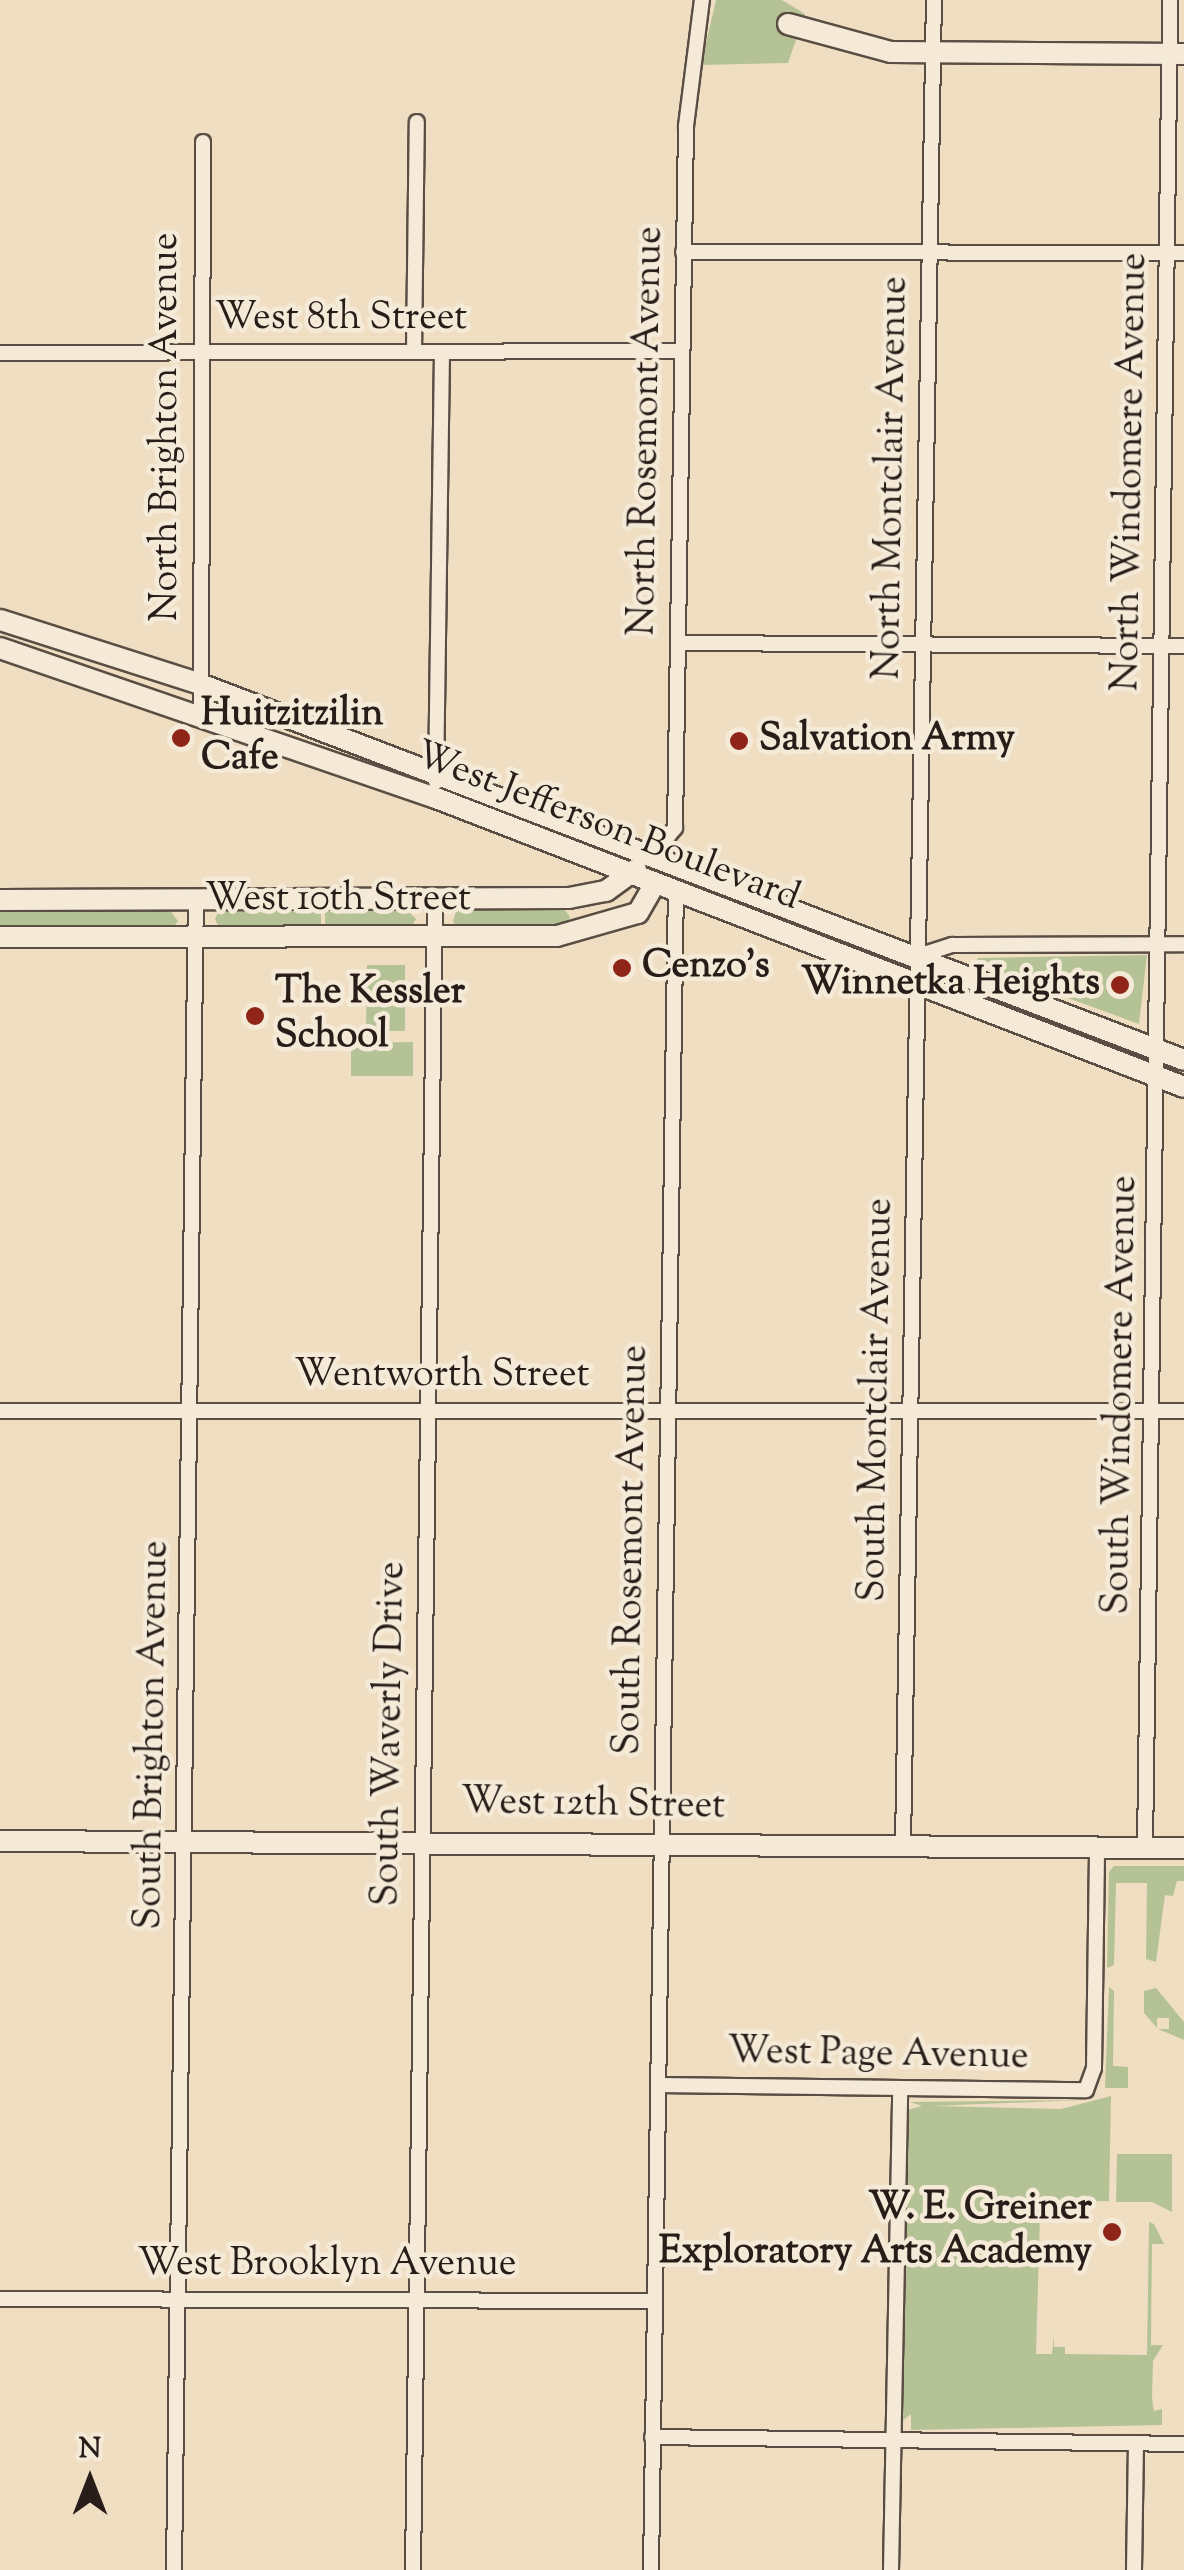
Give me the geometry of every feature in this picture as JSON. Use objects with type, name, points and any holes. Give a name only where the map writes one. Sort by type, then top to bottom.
[{"type":"street","name":"North Rosemont Avenue","points":[[653,855],[675,828],[682,252],[690,55],[702,0]]},
{"type":"street","name":"North Montclair Avenue","points":[[918,956],[934,0]]},
{"type":"street","name":"North Windomere Avenue","points":[[1158,944],[1168,253],[1177,54],[1170,0]]},
{"type":"street","points":[[788,24],[858,48],[933,54],[1177,54]]},
{"type":"street","points":[[414,352],[416,122]]},
{"type":"street","name":"North Brighton Avenue","points":[[201,713],[203,142]]},
{"type":"street","points":[[682,252],[1184,253]]},
{"type":"street","name":"West 8th Street","points":[[0,353],[682,350]]},
{"type":"street","points":[[436,798],[442,352]]},
{"type":"street","name":"West Jefferson Boulevard","points":[[0,620],[200,684],[1184,1060]]},
{"type":"street","points":[[678,643],[1184,646]]},
{"type":"street","name":"West Jefferson Boulevard","points":[[0,648],[201,713],[436,798],[1184,1088]]},
{"type":"street","name":"West 10th Street","points":[[0,900],[594,896],[653,855]]},
{"type":"street","name":"West 10th Street","points":[[0,937],[557,936],[601,928],[638,914],[655,883]]},
{"type":"street","name":"South Rosemont Avenue","points":[[650,2570],[676,890]]},
{"type":"street","name":"South Waverly Drive","points":[[413,2570],[434,899]]},
{"type":"street","name":"South Brighton Avenue","points":[[174,2570],[196,900]]},
{"type":"street","name":"South Windomere Avenue","points":[[1145,1848],[1155,1411],[1158,944]]},
{"type":"street","points":[[918,956],[952,945],[1184,944]]},
{"type":"street","name":"South Montclair Avenue","points":[[904,1845],[918,956]]},
{"type":"street","name":"Wentworth Street","points":[[0,1411],[1184,1411]]},
{"type":"street","name":"West 12th Street","points":[[0,1841],[420,1839],[1184,1848]]},
{"type":"street","name":"West Page Avenue","points":[[658,2085],[1073,2093],[1093,2084],[1097,1848]]},
{"type":"street","points":[[892,2570],[900,2088]]},
{"type":"street","name":"West Brooklyn Avenue","points":[[0,2299],[654,2300]]},
{"type":"street","points":[[652,2436],[1184,2444]]},
{"type":"street","points":[[1134,2570],[1136,2442]]},
{"type":"green space","points":[[716,0],[782,0],[805,14],[788,63],[701,65]]},
{"type":"green space","points":[[563,907],[570,917],[565,928],[456,926],[453,921],[457,908]]},
{"type":"green space","points":[[0,908],[168,908],[178,921],[171,930],[0,931]]},
{"type":"green space","points":[[321,908],[321,930],[220,929],[215,919],[220,909]]},
{"type":"green space","points":[[325,908],[405,908],[416,919],[411,928],[325,929]]},
{"type":"green space","points":[[1147,955],[1139,1024],[975,964],[978,958]]},
{"type":"green space","points":[[367,965],[405,965],[405,1031],[366,1031]]},
{"type":"green space","points":[[413,1042],[413,1076],[351,1076],[351,1043]]},
{"type":"green space","points":[[1114,1866],[1184,1866],[1184,1881],[1177,1881],[1173,1896],[1165,1895],[1156,1962],[1146,1959],[1147,1883],[1116,1883],[1114,1965],[1107,1968],[1109,1872]]},
{"type":"green space","points":[[1109,1987],[1114,1991],[1113,2066],[1128,2067],[1128,2088],[1105,2088]]},
{"type":"green space","points":[[1156,1988],[1184,2022],[1184,2040],[1158,2029],[1169,2029],[1169,2018],[1157,2018],[1157,2028],[1144,2013],[1144,1991]]},
{"type":"green space","points":[[1111,2096],[1109,2201],[1056,2202],[1040,2217],[1036,2354],[1052,2354],[1054,2335],[1054,2347],[1065,2347],[1065,2354],[1147,2355],[1149,2222],[1154,2224],[1164,2244],[1152,2244],[1151,2345],[1163,2345],[1153,2361],[1152,2398],[1154,2411],[1162,2409],[1162,2425],[911,2430],[911,2414],[903,2420],[907,2110],[922,2106],[910,2102],[1083,2100],[932,2106],[1061,2109]]},
{"type":"green space","points":[[1117,2154],[1172,2154],[1172,2212],[1152,2202],[1116,2202]]},
{"type":"place","name":"Huitzitzilin Cafe","points":[[181,738]]},
{"type":"place","name":"Salvation Army","points":[[739,741]]},
{"type":"place","name":"Cenzo's","points":[[622,968]]},
{"type":"place","name":"Winnetka Heights","points":[[1120,985]]},
{"type":"place","name":"The Kessler School","points":[[255,1016]]},
{"type":"place","name":"W. E. Greiner Exploratory Arts Academy","points":[[1112,2232]]}]
